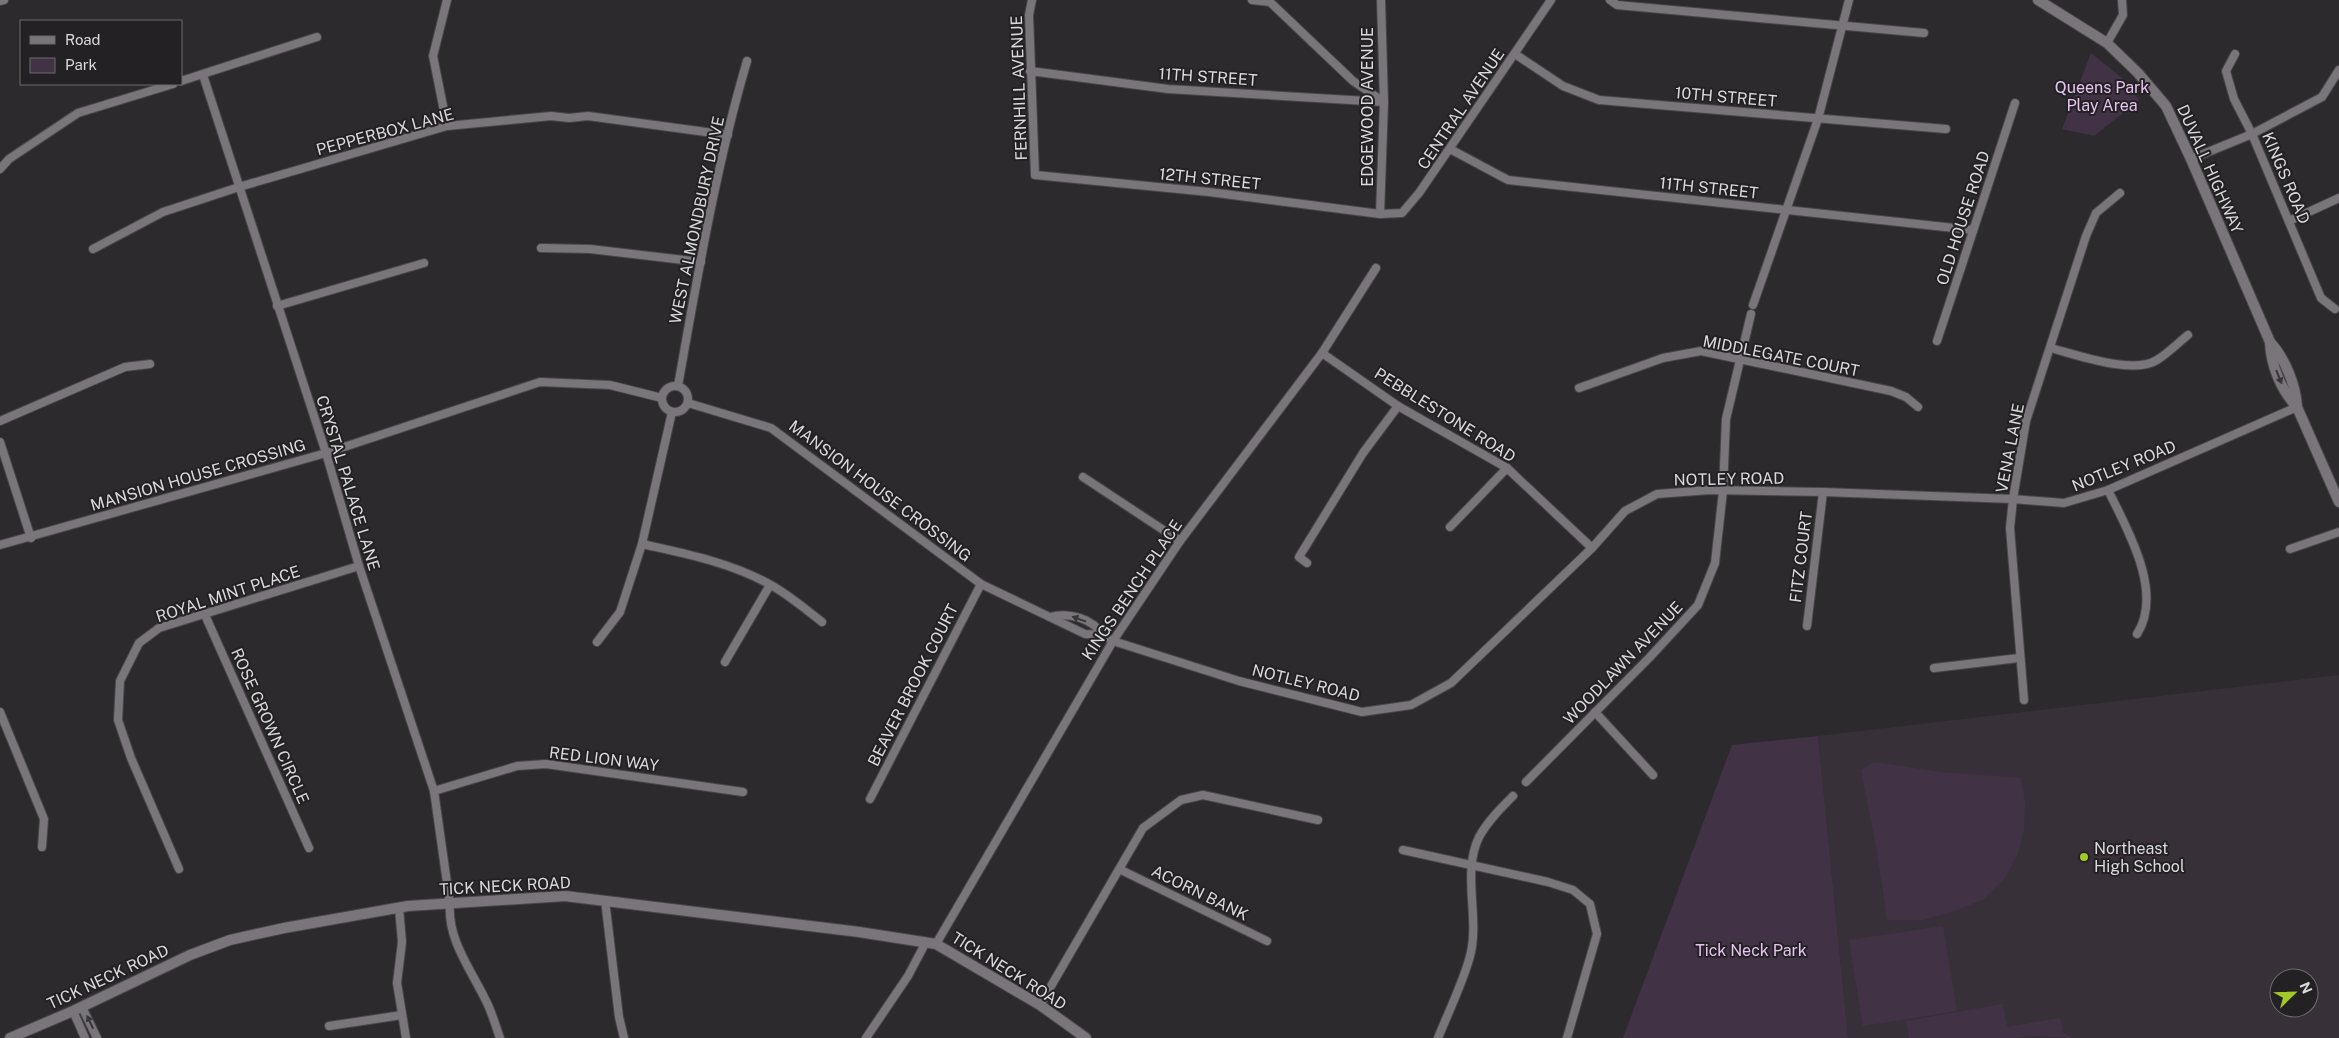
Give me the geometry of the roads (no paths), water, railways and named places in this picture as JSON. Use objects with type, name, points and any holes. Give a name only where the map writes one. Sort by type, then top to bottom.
[{"type":"street","points":[[0,1],[4,0]]},
{"type":"street","points":[[447,0],[433,56],[447,126]]},
{"type":"street","name":"FERNHILL AVENUE","points":[[1032,0],[1029,15],[1035,175]]},
{"type":"street","points":[[1252,0],[1270,2],[1353,81],[1384,102]]},
{"type":"street","name":"EDGEWOOD AVENUE","points":[[1380,214],[1384,102],[1381,0]]},
{"type":"street","name":"CENTRAL AVENUE","points":[[1380,214],[1402,213],[1419,193],[1551,0]]},
{"type":"street","points":[[1610,0],[1617,5],[1924,32]]},
{"type":"street","points":[[1752,305],[1784,210],[1818,119],[1849,0]]},
{"type":"street","name":"DUVALL HIGHWAY","points":[[2038,0],[2107,43],[2138,73],[2166,106],[2192,159],[2270,342],[2270,356],[2286,394],[2297,407],[2339,502]]},
{"type":"street","points":[[2107,43],[2123,15],[2122,0]]},
{"type":"street","points":[[182,81],[317,37]]},
{"type":"street","name":"10TH STREET","points":[[1515,54],[1563,86],[1599,100],[1946,129]]},
{"type":"street","name":"KINGS ROAD","points":[[2236,54],[2226,71],[2234,99],[2252,134],[2321,298],[2335,308]]},
{"type":"street","name":"WEST ALMONDBURY DRIVE","points":[[678,386],[701,262],[728,135],[747,61]]},
{"type":"street","points":[[2192,159],[2252,134],[2322,97],[2339,70]]},
{"type":"street","name":"11TH STREET","points":[[1030,71],[1168,89],[1384,102]]},
{"type":"street","name":"CRYSTAL PALACE LANE","points":[[203,75],[326,453],[359,566],[434,791],[450,904],[449,918],[459,951],[488,1005],[500,1038]]},
{"type":"street","points":[[0,169],[9,160],[78,114],[170,85]]},
{"type":"street","name":"OLD HOUSE ROAD","points":[[1936,341],[2015,103]]},
{"type":"street","name":"PEPPERBOX LANE","points":[[93,249],[163,212],[239,187],[447,126],[551,116],[569,118],[588,116],[728,135]]},
{"type":"street","name":"11TH STREET","points":[[1450,149],[1508,180],[1973,230]]},
{"type":"street","name":"12TH STREET","points":[[1035,175],[1209,192],[1380,214]]},
{"type":"street","name":"VENA LANE","points":[[2024,700],[2019,658],[2010,528],[2026,421],[2086,236],[2096,213],[2120,193]]},
{"type":"street","points":[[2289,221],[2339,198]]},
{"type":"street","points":[[541,248],[590,250],[701,262]]},
{"type":"street","points":[[277,306],[424,262]]},
{"type":"street","name":"KINGS BENCH PLACE","points":[[866,1038],[931,943],[1113,641],[1180,541],[1322,352],[1376,268]]},
{"type":"street","name":"WOODLAWN AVENUE","points":[[1526,782],[1649,658],[1698,605],[1715,564],[1723,491],[1726,419],[1751,314]]},
{"type":"street","points":[[2051,348],[2098,360],[2137,365],[2156,361],[2188,335]]},
{"type":"street","name":"MIDDLEGATE COURT","points":[[1579,388],[1663,358],[1701,351],[1891,391],[1906,397],[1918,407]]},
{"type":"street","name":"PEBBLESTONE ROAD","points":[[1322,352],[1398,406],[1506,468],[1592,548]]},
{"type":"street","points":[[0,421],[125,367],[150,364]]},
{"type":"street","name":"MANSION HOUSE CROSSING","points":[[0,545],[31,538],[326,453],[540,382],[610,385],[662,398]]},
{"type":"street","points":[[678,386],[687,394],[688,403],[683,409],[672,412],[664,405],[662,398],[666,390],[678,386]]},
{"type":"street","name":"MANSION HOUSE CROSSING","points":[[688,403],[772,428],[981,584],[1085,634],[1102,636],[1113,641]]},
{"type":"street","points":[[1307,563],[1299,557],[1363,453],[1398,406]]},
{"type":"street","name":"NOTLEY ROAD","points":[[1113,641],[1239,681],[1362,712],[1411,705],[1451,683],[1592,548],[1625,511],[1657,494],[1723,491],[1823,492],[2013,499],[2064,503],[2108,490],[2297,407]]},
{"type":"street","points":[[597,642],[620,612],[642,544],[672,412]]},
{"type":"street","points":[[0,442],[31,538]]},
{"type":"street","points":[[1450,527],[1506,468]]},
{"type":"street","points":[[1084,477],[1180,541]]},
{"type":"street","points":[[2108,490],[2144,574],[2146,613],[2137,634]]},
{"type":"street","name":"FITZ COURT","points":[[1807,626],[1823,492]]},
{"type":"street","points":[[2290,549],[2339,532]]},
{"type":"street","points":[[642,544],[712,560],[770,585],[822,622]]},
{"type":"street","name":"ROYAL MINT PLACE","points":[[179,869],[132,759],[118,720],[119,683],[139,643],[159,628],[359,566]]},
{"type":"street","name":"BEAVER BROOK COURT","points":[[870,799],[981,584]]},
{"type":"street","points":[[725,662],[770,585]]},
{"type":"street","name":"MANSION HOUSE CROSSING","points":[[1050,617],[1063,613],[1079,618],[1097,626],[1102,636]]},
{"type":"street","name":"ROSE GROWN CIRCLE","points":[[205,615],[309,848]]},
{"type":"street","points":[[1934,668],[2019,658]]},
{"type":"street","points":[[0,712],[44,819],[42,847]]},
{"type":"street","points":[[1595,712],[1653,775]]},
{"type":"street","name":"RED LION WAY","points":[[434,791],[517,766],[546,764],[743,792]]},
{"type":"street","points":[[1040,1006],[1121,870],[1143,828],[1181,800],[1203,795],[1318,820]]},
{"type":"street","points":[[1438,1038],[1471,952],[1473,928],[1472,866],[1479,838],[1494,815],[1513,796]]},
{"type":"street","points":[[1403,850],[1548,882],[1573,890],[1590,904],[1597,934],[1567,1038]]},
{"type":"street","name":"ACORN BANK","points":[[1121,870],[1267,941]]},
{"type":"street","name":"TICK NECK ROAD","points":[[10,1038],[78,1009],[190,955],[230,940],[284,928],[399,908],[566,896],[931,943],[1040,1006],[1086,1038]]},
{"type":"street","points":[[604,900],[619,1017],[624,1038]]},
{"type":"street","points":[[399,908],[402,942],[398,983],[406,1038]]},
{"type":"street","points":[[78,1009],[84,1038]]},
{"type":"street","points":[[78,1009],[97,1038]]},
{"type":"street","points":[[329,1026],[402,1015]]},
{"type":"place","name":"Northeast High School","points":[[2084,857]]},
{"type":"park label","name":"Queens Park Play Area","points":[[2102,96]]},
{"type":"park label","name":"Tick Neck Park","points":[[1751,950]]}]
